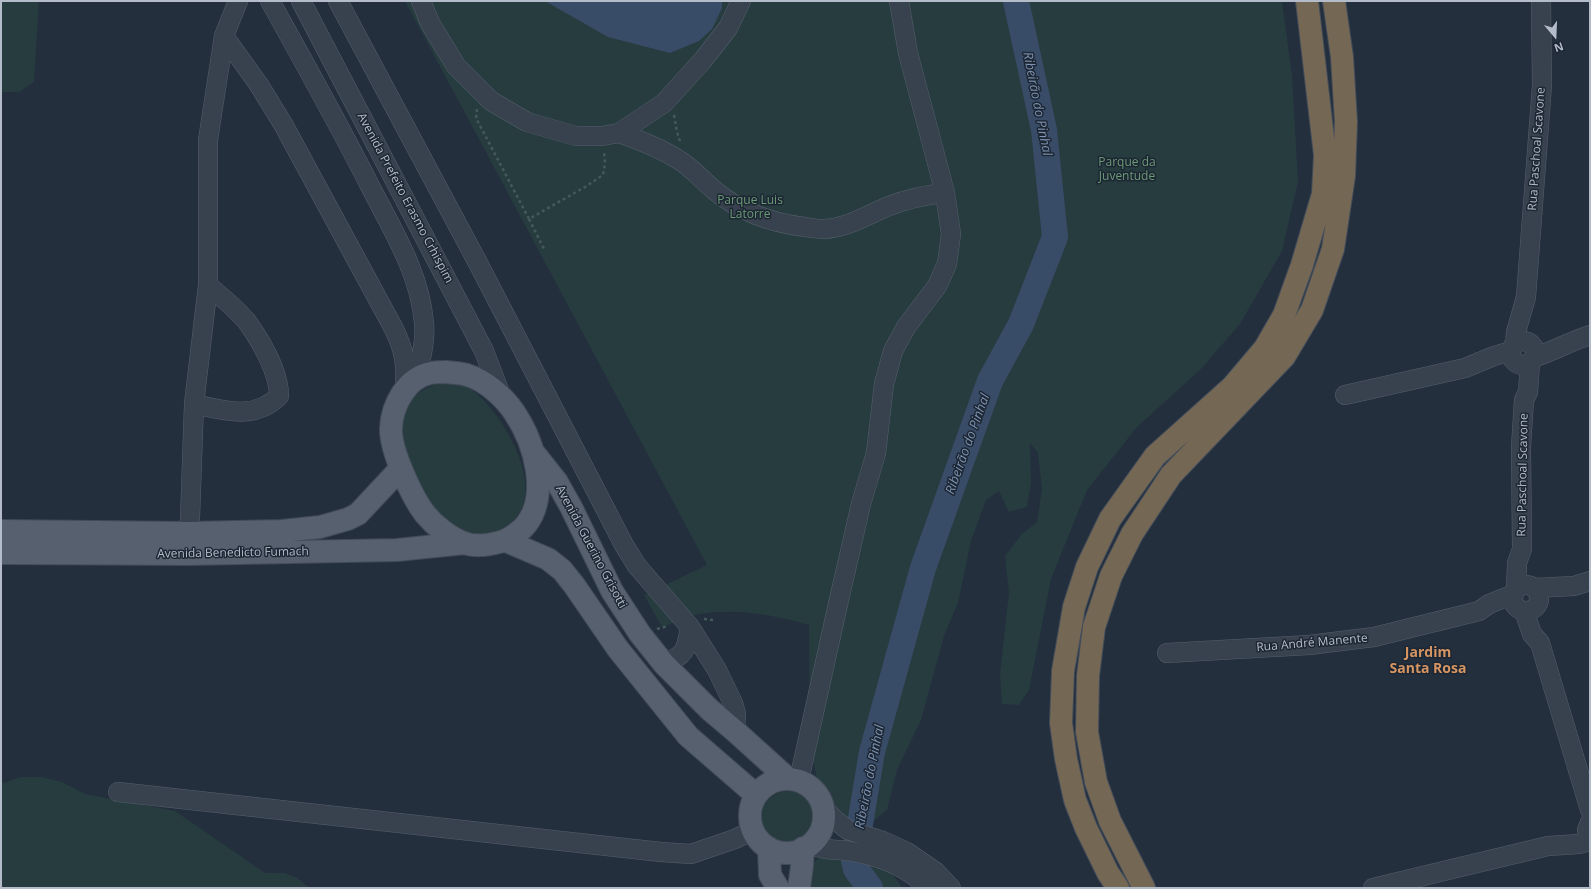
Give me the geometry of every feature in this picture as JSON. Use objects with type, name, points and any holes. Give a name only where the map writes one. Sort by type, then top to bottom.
[{"type":"highway","points":[[1118,888],[1108,873],[1086,828],[1075,800],[1066,759],[1061,723],[1063,671],[1074,607],[1087,567],[1110,519],[1155,456],[1232,387],[1265,348],[1284,315],[1302,265],[1323,194],[1325,155],[1307,1]]},
{"type":"highway","points":[[1144,888],[1110,821],[1095,775],[1087,732],[1088,676],[1094,627],[1111,576],[1132,534],[1171,475],[1284,357],[1312,310],[1333,249],[1344,176],[1346,122],[1342,57],[1334,1]]},
{"type":"main road","points":[[446,372],[467,375],[487,385],[502,398],[514,411],[531,449],[537,467],[539,491],[535,509],[527,523],[506,541],[481,545],[465,543],[445,532],[426,514],[401,468],[394,446],[391,428],[395,405],[410,384],[430,373],[446,372]]},
{"type":"main road","name":"Avenida Guerino Grisotti","points":[[531,449],[561,488],[612,591],[640,634],[670,662],[709,709],[793,779]]},
{"type":"main road","name":"Avenida Benedicto Fumach","points":[[1,531],[188,533],[282,531],[320,527],[348,519],[358,514],[401,468]]},
{"type":"main road","points":[[358,514],[356,523],[360,535],[367,546],[373,550]]},
{"type":"main road","points":[[506,541],[548,559],[562,570],[618,649],[688,736],[756,795]]},
{"type":"main road","name":"Avenida Benedicto Fumach","points":[[1,553],[189,554],[373,550],[422,548],[465,543]]},
{"type":"main road","points":[[793,779],[810,786],[818,796],[823,807],[824,819],[821,831],[814,841],[792,852],[780,852],[769,848],[759,840],[753,830],[750,818],[751,806],[756,795],[775,781],[793,779]]},
{"type":"main road","points":[[799,888],[806,846]]},
{"type":"main road","points":[[769,848],[770,875],[778,888]]},
{"type":"street","points":[[189,554],[188,533],[194,404],[208,285],[208,140],[224,36],[238,1]]},
{"type":"street","name":"Avenida Prefeito Erasmo Crhispim","points":[[270,1],[330,109],[407,258],[419,294],[424,324],[423,347],[410,384]]},
{"type":"street","name":"Avenida Prefeito Erasmo Crhispim","points":[[301,1],[484,351],[502,398]]},
{"type":"street","points":[[338,1],[482,272],[624,545],[637,566],[690,627],[717,670],[733,703],[736,714],[735,730]]},
{"type":"street","points":[[420,1],[430,23],[456,66],[491,101],[527,122],[576,136],[611,134],[660,148],[684,163],[715,191],[742,209],[762,218],[796,226],[823,229],[843,226],[863,219],[889,206],[921,196],[944,193]]},
{"type":"street","points":[[611,134],[664,103],[707,55],[728,28],[742,1]]},
{"type":"street","points":[[793,779],[861,504],[876,453],[884,384],[893,351],[906,327],[937,286],[947,264],[951,234],[944,193],[908,53],[899,1]]},
{"type":"street","name":"Rua Paschoal Scavone","points":[[1541,1],[1542,85],[1526,297],[1530,318],[1523,354],[1517,373],[1518,382],[1524,400],[1521,447],[1522,549],[1528,562],[1527,598],[1532,634],[1540,643],[1590,810]]},
{"type":"street","points":[[224,36],[259,85],[283,124],[394,329],[403,348],[410,384]]},
{"type":"street","points":[[194,404],[237,412],[251,411],[264,408],[279,396],[279,386],[276,376],[266,354],[248,323],[208,285]]},
{"type":"street","points":[[1345,395],[1465,368],[1478,370],[1496,367],[1523,354],[1560,348],[1582,337]]},
{"type":"street","name":"Rua André Manente","points":[[1167,653],[1309,645],[1366,638],[1479,611],[1491,613],[1527,598],[1553,597],[1582,584]]},
{"type":"street","points":[[670,662],[685,649],[690,627]]},
{"type":"street","points":[[670,662],[696,659],[705,661],[717,670]]},
{"type":"street","points":[[118,792],[661,852],[691,854],[735,839],[753,830]]},
{"type":"street","points":[[823,807],[835,820],[848,830],[878,848],[899,866],[920,880],[928,888]]},
{"type":"street","points":[[1373,888],[1548,846],[1562,837],[1575,832],[1589,833]]},
{"type":"street","points":[[806,846],[848,851],[878,848],[907,852],[936,872],[951,888]]},
{"type":"path","points":[[486,96],[476,110],[476,118],[544,249]]},
{"type":"path","points":[[674,114],[677,132],[682,145]]},
{"type":"path","points":[[529,219],[603,175],[611,134]]},
{"type":"green space","points":[[1,1],[39,1],[34,82],[19,92],[1,92]]},
{"type":"green space","points":[[405,1],[1282,1],[1292,76],[1298,182],[1282,251],[1240,324],[1200,370],[1137,427],[1087,490],[1051,579],[1029,690],[1019,705],[1002,704],[1000,674],[1009,593],[1005,556],[1021,535],[1037,522],[1042,489],[1038,453],[1030,443],[1031,483],[1027,507],[1009,512],[999,491],[986,500],[971,541],[958,603],[944,636],[921,720],[897,770],[887,810],[871,823],[847,822],[817,779],[810,745],[809,625],[782,618],[741,612],[714,612],[695,615],[662,627],[644,595],[707,565]]},
{"type":"green space","points":[[443,383],[467,386],[482,399],[495,413],[506,430],[516,449],[523,468],[525,487],[523,505],[514,520],[495,532],[480,535],[465,532],[458,529],[440,516],[427,502],[419,488],[404,450],[402,442],[403,418],[410,402],[416,395],[424,390]]},
{"type":"green space","points":[[21,777],[41,777],[62,782],[85,794],[175,811],[265,873],[284,873],[297,878],[310,888],[1,888],[1,781],[4,783]]},
{"type":"green space","points":[[783,791],[793,791],[802,795],[810,803],[814,812],[814,822],[810,831],[802,839],[793,843],[783,843],[774,839],[766,831],[762,822],[762,812],[766,803],[774,795]]},
{"type":"green space","points":[[826,854],[888,867],[902,888],[804,888],[806,877],[810,868],[816,860]]},
{"type":"water","points":[[545,1],[722,1],[722,8],[712,29],[699,41],[670,53],[608,37]]},
{"type":"waterway","name":"Ribeirão do Pinhal","points":[[870,888],[856,869],[854,860],[872,752],[923,568],[990,381],[1021,324],[1055,237],[1044,130],[1016,1]]},
{"type":"district","name":"Jardim Santa Rosa","points":[[1428,662]]},
{"type":"park label","name":"Parque da Juventude","points":[[1127,170]]},
{"type":"park label","name":"Parque Luis Latorre","points":[[750,208]]}]
